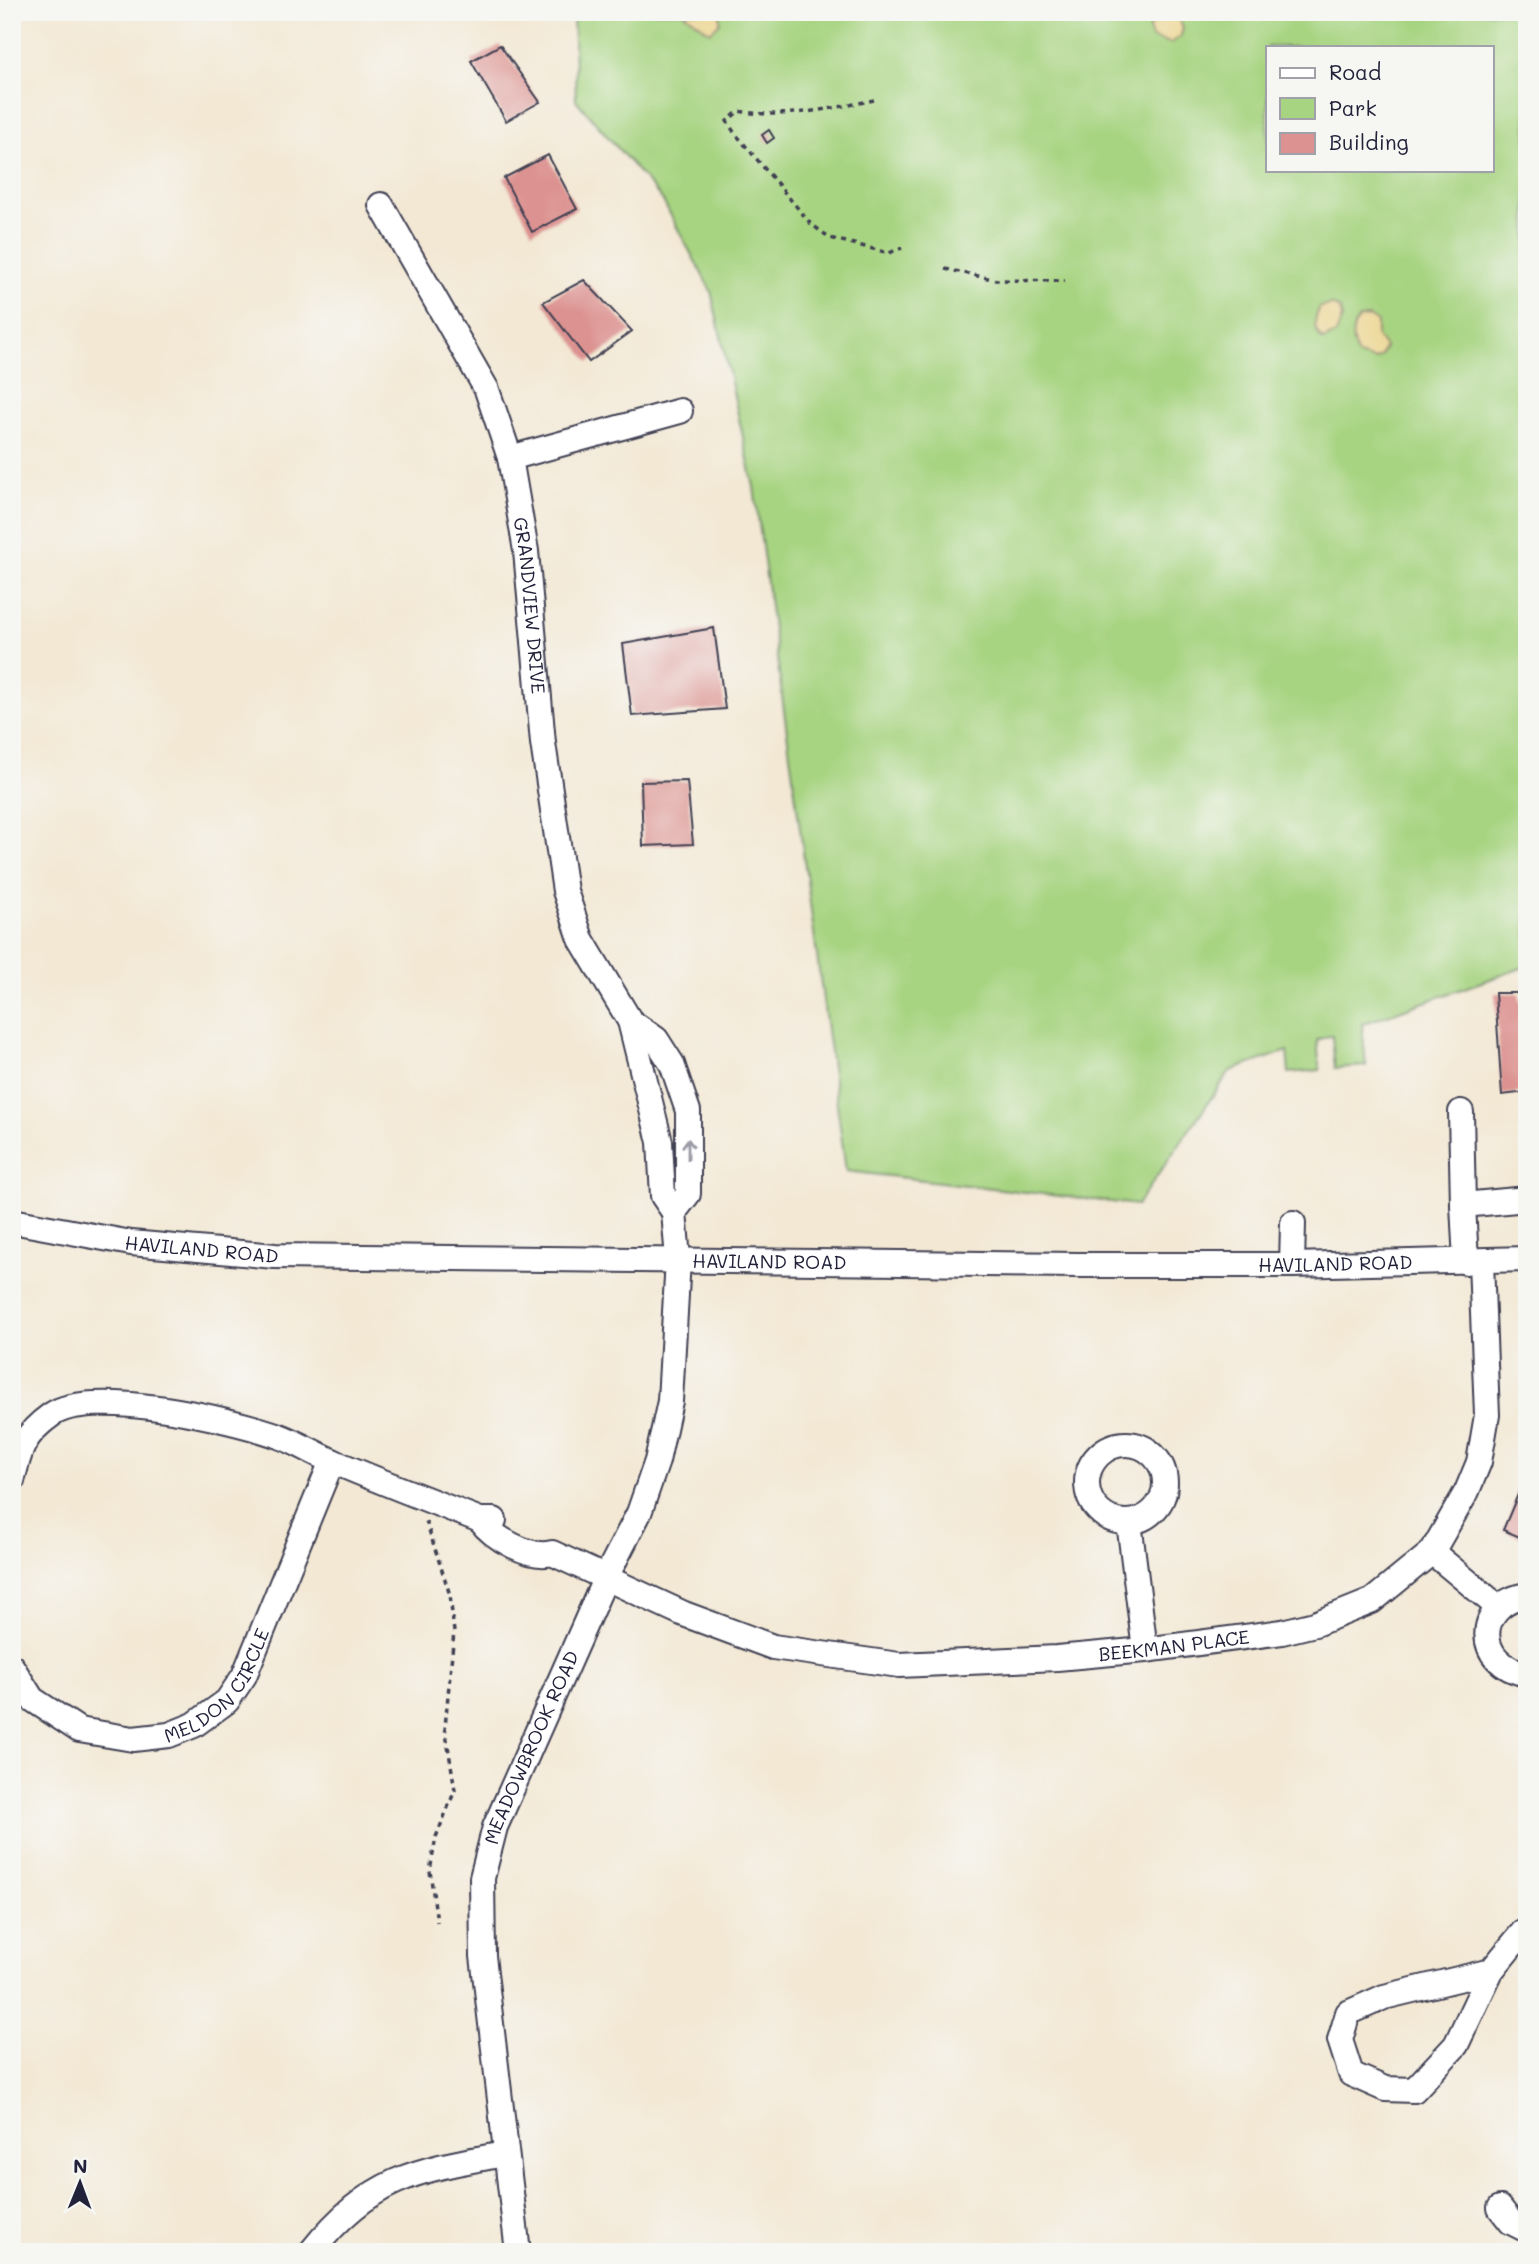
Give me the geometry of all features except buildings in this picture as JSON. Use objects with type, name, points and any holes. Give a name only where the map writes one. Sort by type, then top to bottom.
[{"type":"street","name":"GRANDVIEW DRIVE","points":[[381,205],[486,390],[510,458],[526,551],[552,821],[565,891],[581,939],[630,1021],[660,1142],[663,1196],[674,1212],[688,1195],[688,1111],[672,1064],[656,1039],[630,1021]]},
{"type":"street","points":[[510,458],[680,411]]},
{"type":"street","name":"BEEKMAN PLACE","points":[[606,1577],[684,1614],[773,1647],[886,1663],[1044,1658],[1145,1650],[1282,1632],[1339,1616],[1372,1601],[1432,1552],[1468,1490],[1485,1439],[1487,1390],[1473,1262],[1463,1205],[1461,1112]]},
{"type":"street","points":[[1463,1205],[1527,1199]]},
{"type":"street","name":"MEADOWBROOK ROAD","points":[[518,2252],[483,1956],[482,1878],[495,1827],[606,1577],[639,1513],[662,1437],[670,1401],[678,1259],[674,1212]]},
{"type":"street","name":"HAVILAND ROAD","points":[[12,1221],[131,1243],[275,1256],[1079,1265],[1293,1265],[1527,1259]]},
{"type":"street","points":[[1293,1223],[1293,1265]]},
{"type":"street","points":[[12,1481],[21,1444],[52,1414],[75,1405],[138,1406],[189,1413],[279,1436],[332,1461],[480,1521],[491,1535],[541,1556],[552,1553],[606,1577]]},
{"type":"street","name":"MELDON CIRCLE","points":[[12,1667],[32,1699],[79,1730],[133,1739],[169,1735],[194,1725],[227,1701],[244,1676],[332,1461]]},
{"type":"street","points":[[1129,1522],[1145,1650]]},
{"type":"street","points":[[1432,1552],[1498,1607]]},
{"type":"street","points":[[1527,1595],[1511,1598],[1498,1607],[1489,1620],[1487,1636],[1490,1651],[1506,1668],[1527,1674]]},
{"type":"street","points":[[1491,1970],[1384,1997],[1348,2013],[1340,2040],[1351,2074],[1385,2089],[1414,2090],[1456,2045],[1491,1970],[1522,1933],[1527,1933]]},
{"type":"street","points":[[311,2252],[335,2222],[397,2180],[422,2169],[505,2154]]},
{"type":"street","points":[[1500,2208],[1511,2222],[1527,2230]]},
{"type":"path","points":[[874,100],[817,111],[770,114],[739,111],[727,121],[811,225],[830,238],[858,247],[889,253],[902,248]]},
{"type":"path","points":[[945,269],[997,280],[1065,281]]},
{"type":"path","points":[[425,1517],[450,1595],[454,1632],[445,1727],[455,1790],[436,1837],[430,1871],[437,1922]]},
{"type":"green space","points":[[573,12],[1527,12],[1527,966],[1362,1024],[1366,1066],[1335,1068],[1332,1035],[1317,1040],[1320,1070],[1289,1073],[1287,1051],[1230,1071],[1137,1205],[846,1171],[754,487],[711,291],[662,199],[576,100]]},
{"type":"sand","points":[[683,12],[720,12],[720,23],[710,32]]},
{"type":"sand","points":[[1149,12],[1175,12],[1183,27],[1181,36],[1171,43],[1152,38],[1149,28],[1154,20]]},
{"type":"sand","points":[[1332,305],[1340,309],[1342,317],[1336,334],[1323,340],[1316,328],[1316,316],[1320,307]]},
{"type":"sand","points":[[1369,317],[1377,322],[1377,337],[1385,347],[1381,356],[1374,360],[1358,355],[1353,341],[1356,322],[1359,318]]}]
